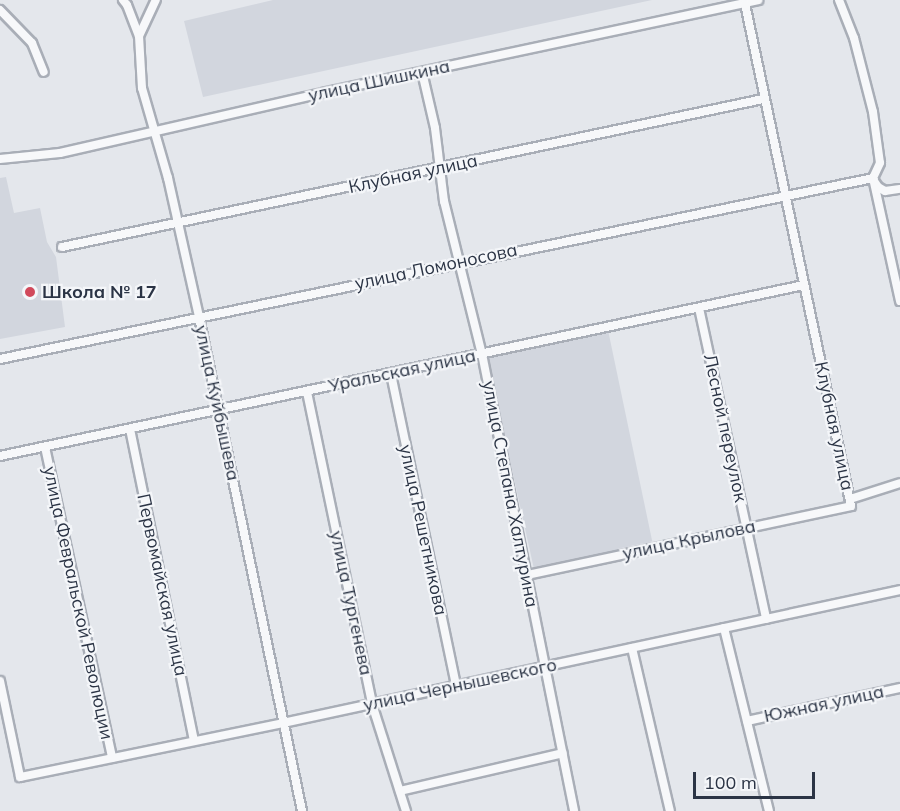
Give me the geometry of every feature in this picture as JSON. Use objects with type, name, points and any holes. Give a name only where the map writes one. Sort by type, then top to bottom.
[{"type":"street","points":[[139,36],[156,0]]},
{"type":"street","name":"улица Шишкина","points":[[0,159],[60,153],[157,133],[175,126],[758,0]]},
{"type":"street","points":[[839,0],[854,38],[873,111],[880,163],[873,178],[900,301]]},
{"type":"street","name":"улица Куйбышева","points":[[128,2],[139,36],[142,88],[157,133],[199,317],[301,811]]},
{"type":"street","name":"Клубная улица","points":[[745,4],[763,99],[786,194],[850,502]]},
{"type":"street","points":[[0,10],[32,43],[44,72]]},
{"type":"street","name":"улица Степана Халтурина","points":[[422,72],[435,128],[444,201],[482,354],[574,811]]},
{"type":"street","name":"Клубная улица","points":[[62,247],[763,99]]},
{"type":"street","points":[[873,178],[878,187],[885,191],[900,189]]},
{"type":"street","name":"улица Ломоносова","points":[[0,359],[786,194],[873,178]]},
{"type":"street","name":"Уральская улица","points":[[0,456],[804,285]]},
{"type":"street","name":"Лесной переулок","points":[[699,308],[766,619]]},
{"type":"street","name":"улица Решетникова","points":[[391,374],[456,685]]},
{"type":"street","name":"улица Тургенева","points":[[307,392],[372,704],[406,811]]},
{"type":"street","name":"Первомайская улица","points":[[130,429],[194,741]]},
{"type":"street","name":"улица Февральской Революции","points":[[45,447],[112,758]]},
{"type":"street","name":"улица Крылова","points":[[527,575],[746,529],[850,502],[900,483]]},
{"type":"street","name":"улица Чернышевского","points":[[0,681],[20,777],[284,723],[900,590]]},
{"type":"street","name":"Южная улица","points":[[724,628],[769,811]]},
{"type":"street","points":[[632,648],[670,811]]},
{"type":"street","name":"Южная улица","points":[[747,721],[900,688]]},
{"type":"street","points":[[400,791],[563,753]]},
{"type":"shaded area","points":[[273,0],[652,0],[203,97],[184,21]]},
{"type":"shaded area","name":"Школа № 17","points":[[6,177],[14,213],[40,208],[47,242],[56,257],[65,327],[0,339],[0,178]]},
{"type":"shaded area","points":[[608,330],[653,545],[534,569],[487,357]]},
{"type":"place","name":"Школа № 17","points":[[30,292]]}]
